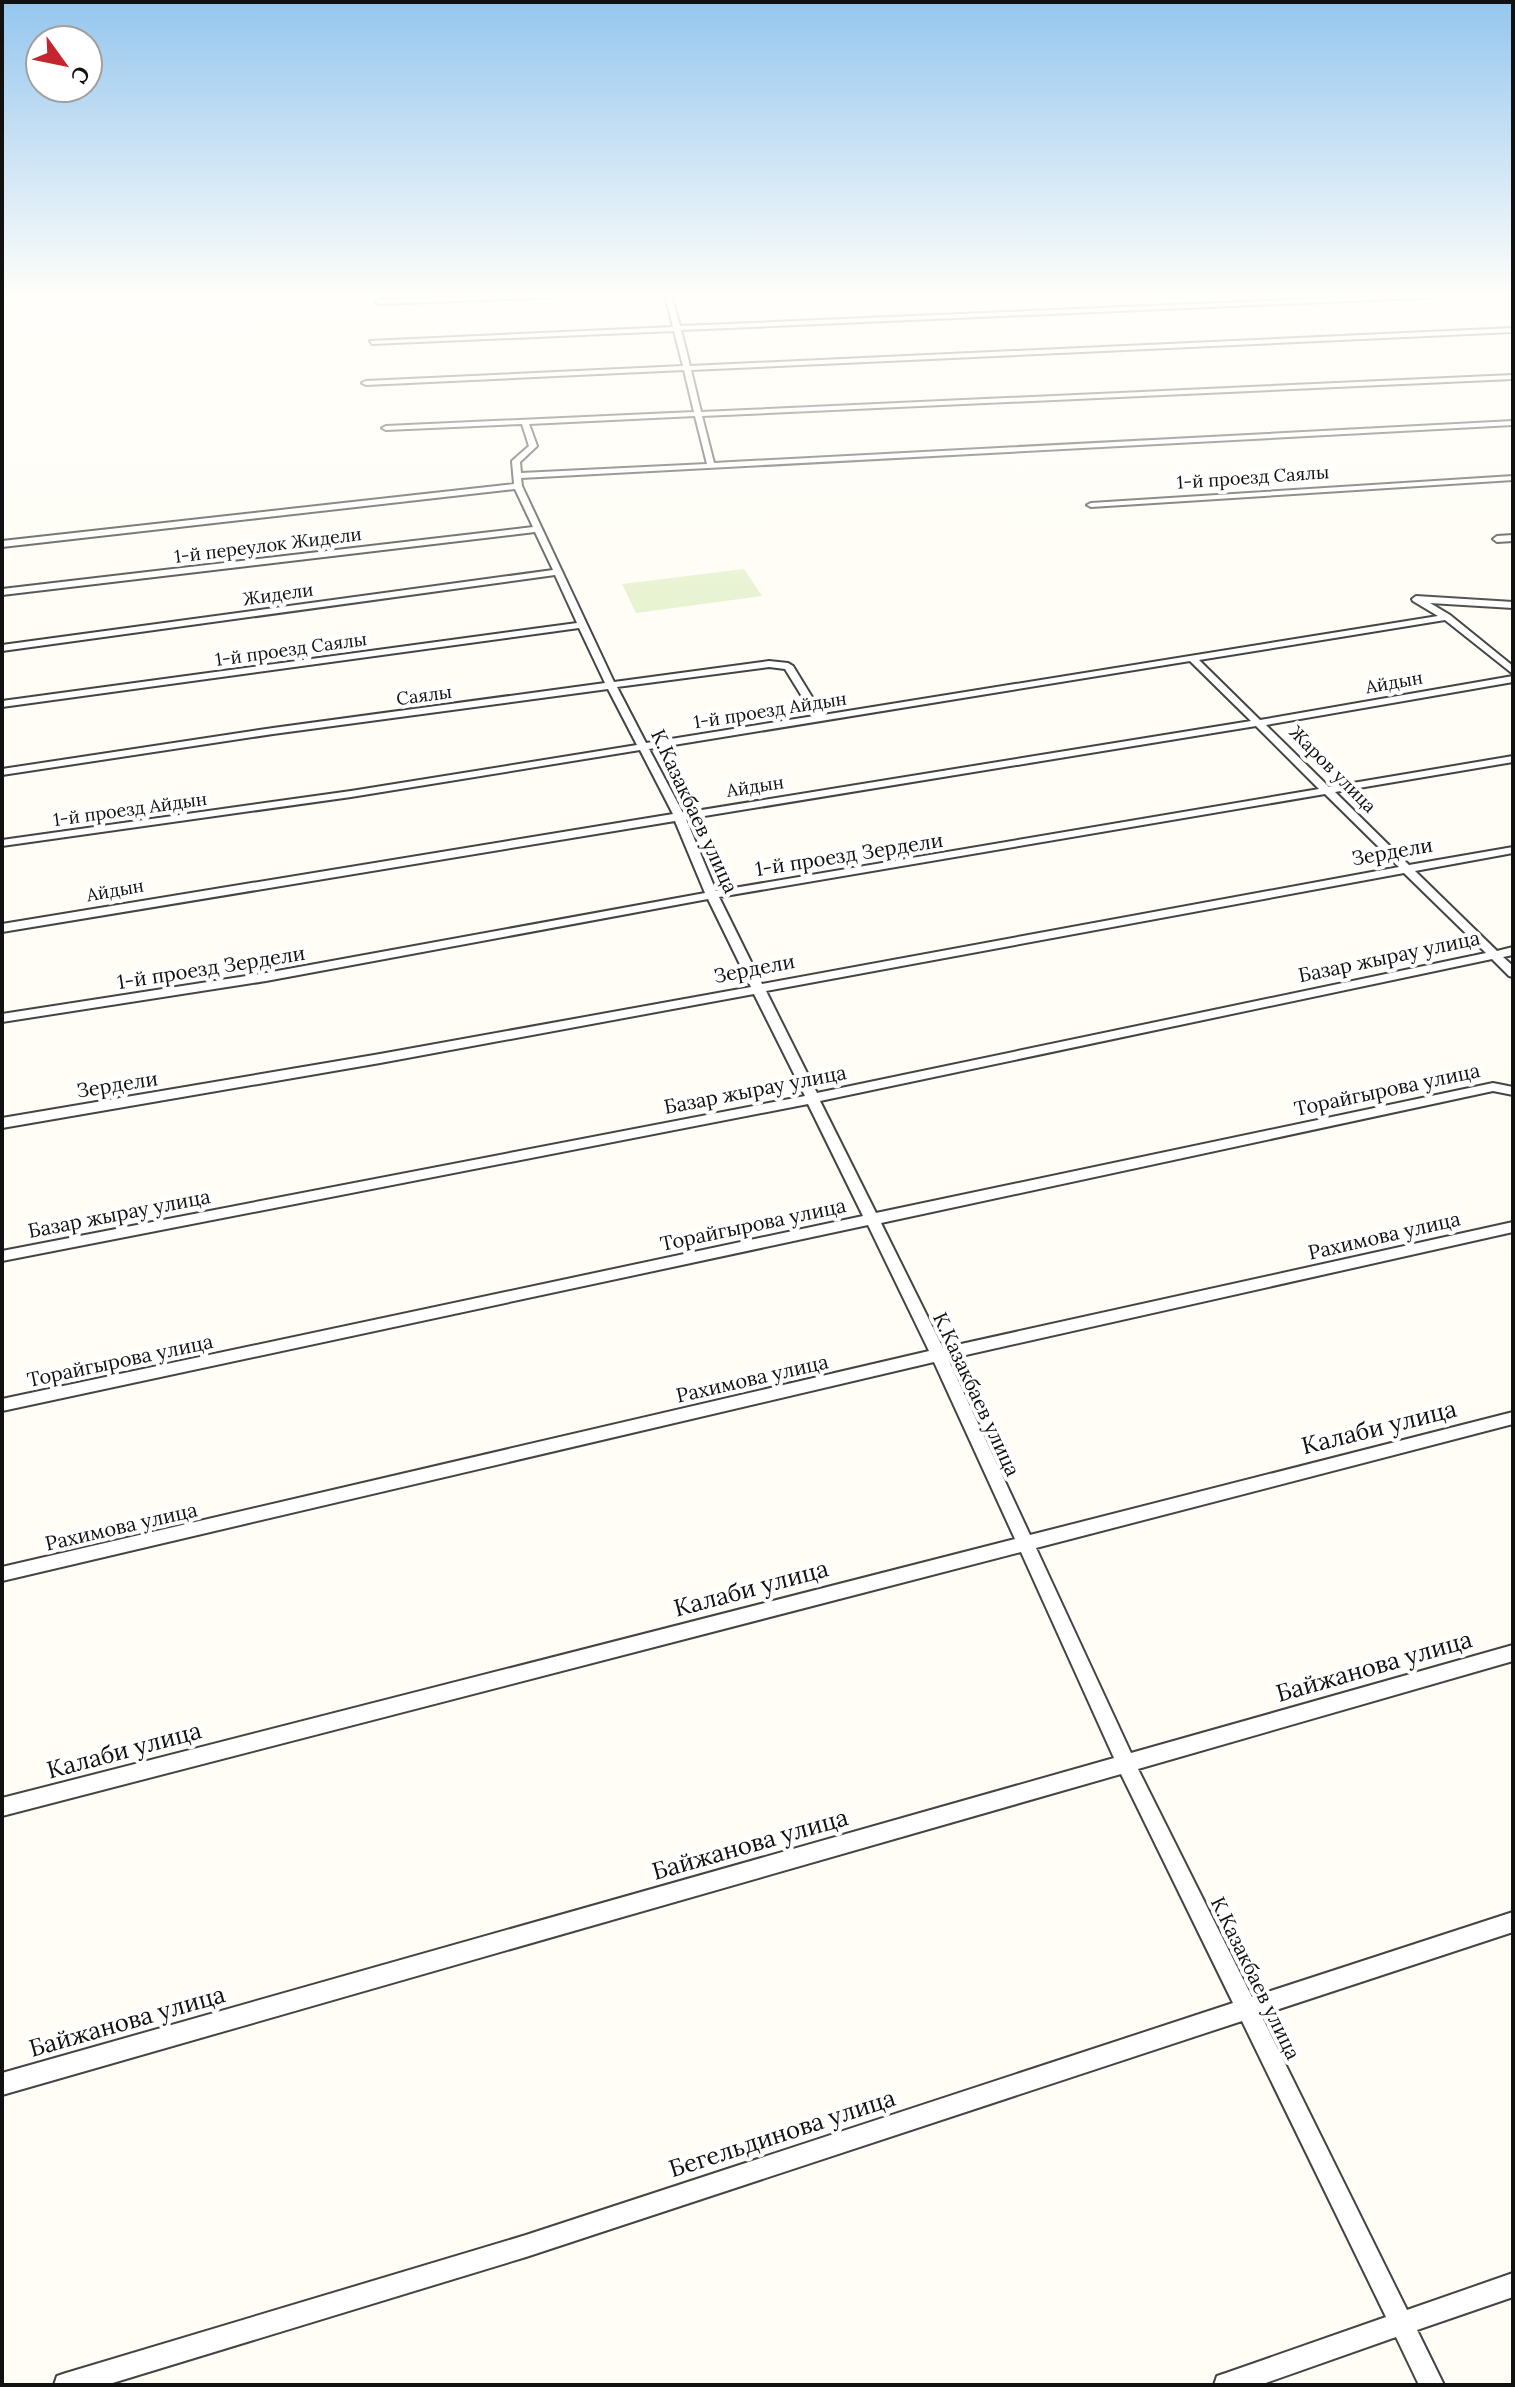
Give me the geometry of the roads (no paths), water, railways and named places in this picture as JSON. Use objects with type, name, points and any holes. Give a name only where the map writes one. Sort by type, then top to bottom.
[{"type":"street","points":[[694,405],[711,465]]},
{"type":"street","points":[[386,428],[903,405]]},
{"type":"street","points":[[517,481],[516,461],[533,446],[525,423]]},
{"type":"street","points":[[2,544],[517,481],[711,465],[1513,423]]},
{"type":"street","name":"1-й проезд Саялы","points":[[1091,505],[1513,478]]},
{"type":"street","name":"К.Казакбаев улица","points":[[517,481],[610,684],[679,816],[712,895],[869,1220],[939,1355],[1126,1764],[1248,2006],[1432,2385]]},
{"type":"street","name":"1-й переулок Жидели","points":[[2,592],[537,529]]},
{"type":"street","points":[[1497,539],[1513,538]]},
{"type":"street","name":"Жидели","points":[[2,648],[558,572]]},
{"type":"street","points":[[1513,605],[1416,599],[1447,617],[1513,671]]},
{"type":"street","name":"1-й проезд Айдын","points":[[2,843],[351,794],[1195,661],[1447,617]]},
{"type":"street","name":"1-й проезд Саялы","points":[[2,704],[583,625]]},
{"type":"street","name":"Жаров улица","points":[[1195,661],[1513,973]]},
{"type":"street","name":"Саялы","points":[[2,772],[610,684],[780,664],[788,666],[821,719]]},
{"type":"street","name":"Айдын","points":[[2,928],[393,860],[1262,724],[1513,679]]},
{"type":"street","name":"1-й проезд Зердели","points":[[2,1018],[266,977],[712,895],[1513,759]]},
{"type":"street","name":"Зердели","points":[[2,1123],[473,1043],[757,987],[1513,850]]},
{"type":"street","name":"Базар жырау улица","points":[[2,1256],[811,1099],[1513,951]]},
{"type":"street","name":"Торайгырова улица","points":[[2,1405],[1493,1087],[1513,1091]]},
{"type":"street","name":"Рахимова улица","points":[[2,1574],[939,1355],[1513,1227]]},
{"type":"street","name":"Калаби улица","points":[[2,1807],[1024,1541],[1513,1418]]},
{"type":"street","name":"Байжанова улица","points":[[2,2084],[1513,1653]]},
{"type":"street","name":"Бегельдинова улица","points":[[66,2385],[526,2246],[1248,2006],[1513,1922]]},
{"type":"street","points":[[1226,2385],[1513,2285]]}]
